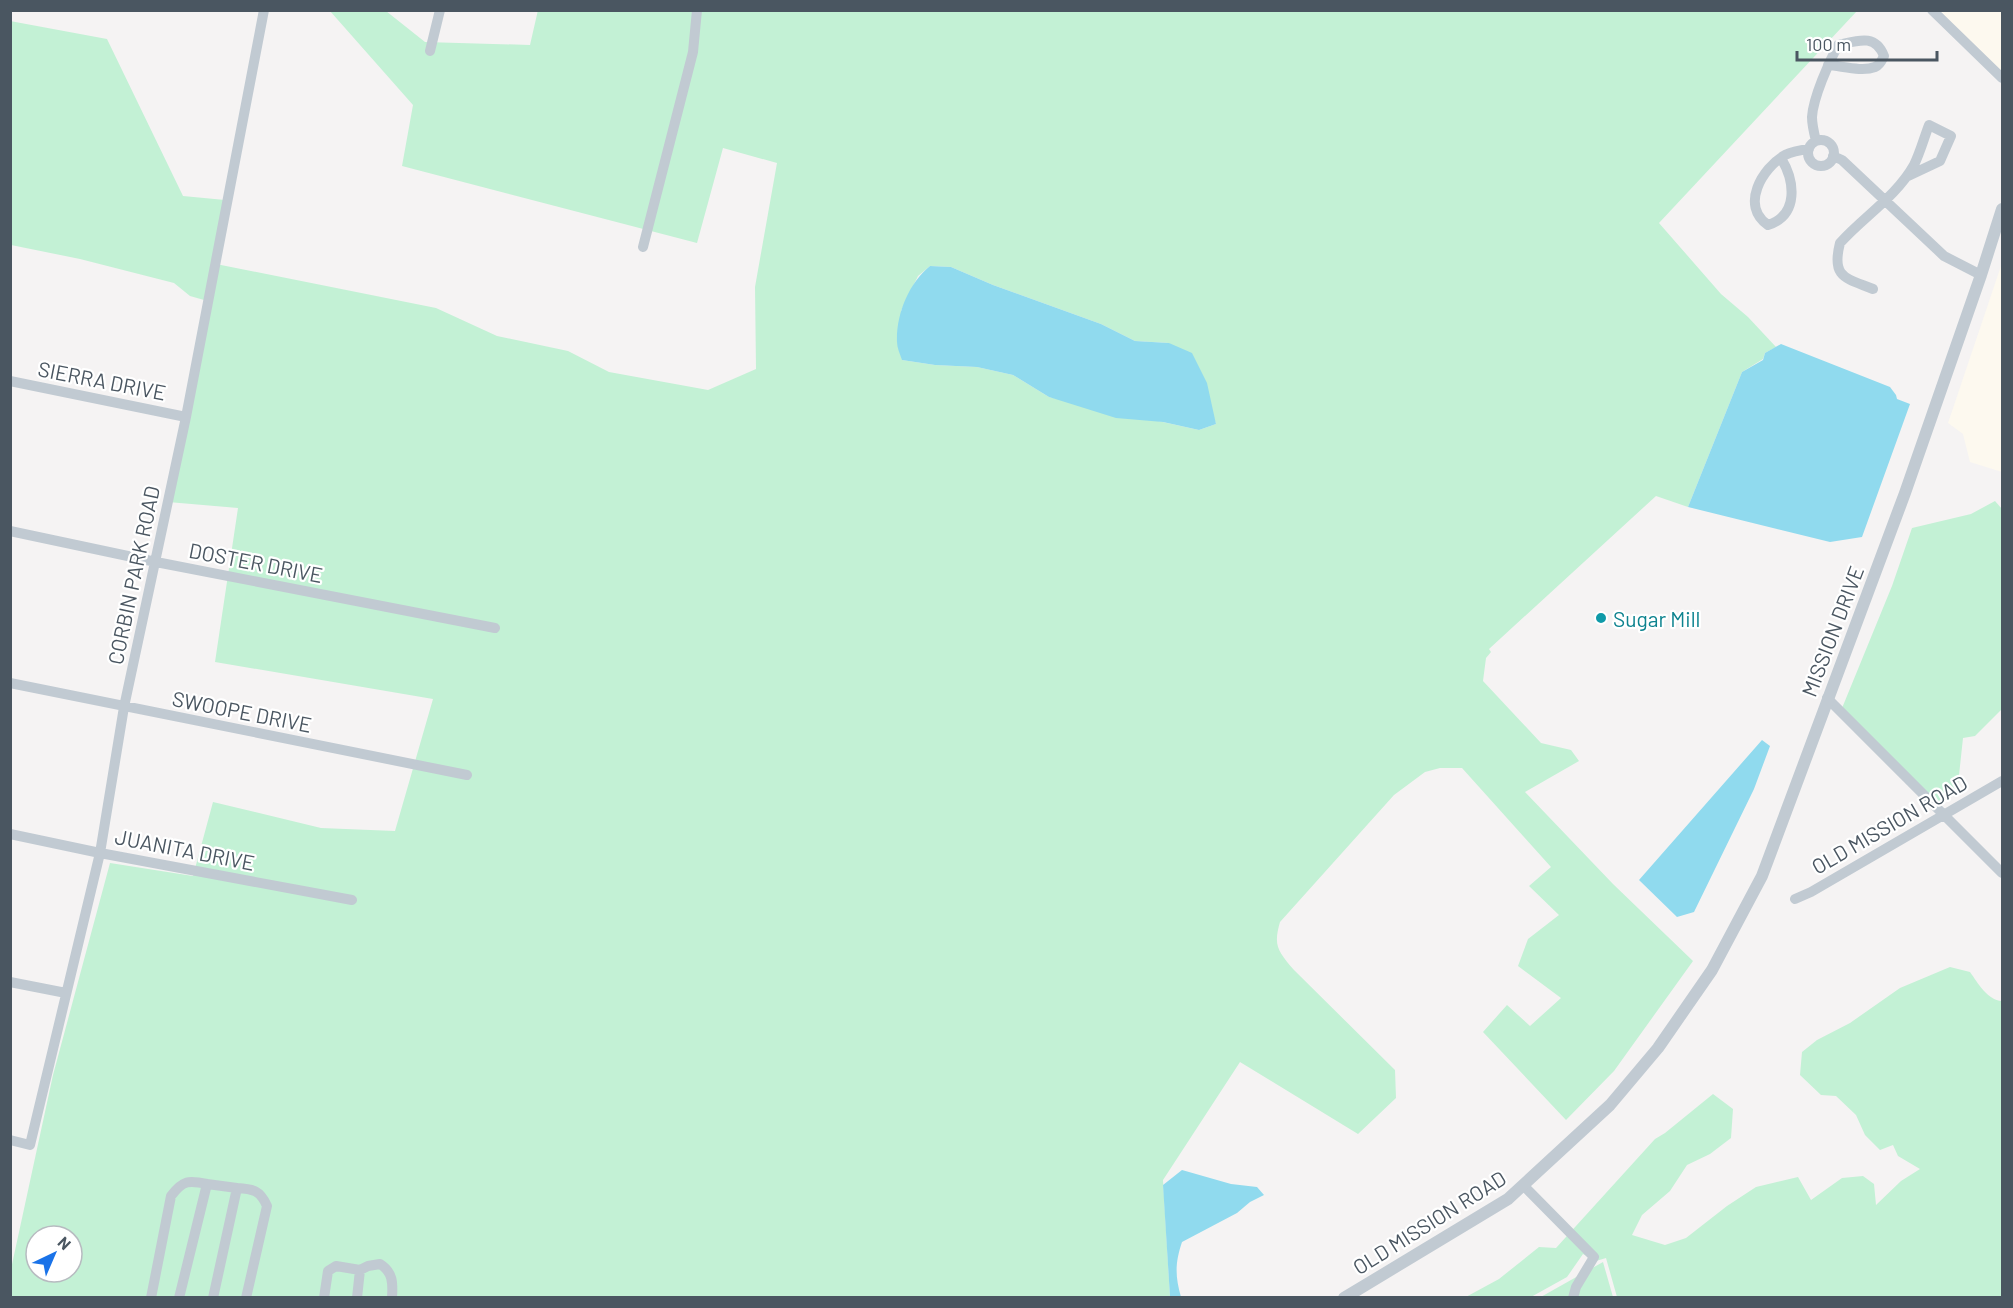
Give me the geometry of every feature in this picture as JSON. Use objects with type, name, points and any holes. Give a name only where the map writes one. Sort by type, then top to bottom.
[{"type":"street","name":"CORBIN PARK ROAD","points":[[10,1140],[30,1145],[100,853],[124,707],[186,417],[264,10]]},
{"type":"street","points":[[430,51],[440,10]]},
{"type":"street","points":[[643,247],[693,52],[697,10]]},
{"type":"street","points":[[1932,10],[2002,78]]},
{"type":"street","points":[[1781,158],[1790,176],[1791,200],[1784,217],[1768,225],[1762,221],[1755,204],[1755,192],[1763,177],[1781,158],[1794,151],[1812,145],[1823,140],[1833,149],[1833,156],[1827,164],[1816,164],[1810,160],[1812,145],[1813,108],[1828,65],[1838,45],[1866,39],[1872,40],[1882,50],[1884,56],[1881,63],[1874,68],[1828,65]]},
{"type":"street","points":[[1873,289],[1843,277],[1838,270],[1840,243],[1885,201],[1906,177],[1929,125],[1951,136],[1940,161],[1906,177]]},
{"type":"street","points":[[1833,156],[1842,160],[1944,256],[1981,275]]},
{"type":"street","name":"MISSION DRIVE","points":[[1658,1048],[1712,970],[1762,876],[1905,493],[2002,209]]},
{"type":"street","name":"SIERRA DRIVE","points":[[10,381],[186,417]]},
{"type":"street","name":"DOSTER DRIVE","points":[[10,531],[495,628]]},
{"type":"street","name":"SWOOPE DRIVE","points":[[10,683],[467,775]]},
{"type":"street","points":[[1827,698],[2002,873]]},
{"type":"street","name":"OLD MISSION ROAD","points":[[1795,899],[1811,892],[2002,781]]},
{"type":"street","name":"JUANITA DRIVE","points":[[10,834],[352,900]]},
{"type":"street","points":[[10,982],[66,993]]},
{"type":"street","name":"OLD MISSION ROAD","points":[[1344,1298],[1508,1199],[1610,1105],[1658,1048]]},
{"type":"street","points":[[151,1298],[171,1196],[178,1187],[191,1180],[251,1189],[263,1196],[267,1206],[246,1298]]},
{"type":"street","points":[[180,1298],[207,1184]]},
{"type":"street","points":[[1523,1185],[1594,1257],[1576,1287],[1573,1298]]},
{"type":"street","points":[[213,1298],[237,1188]]},
{"type":"street","points":[[324,1298],[328,1271],[336,1266],[360,1270],[380,1264],[388,1269],[392,1277],[392,1298]]},
{"type":"street","points":[[357,1298],[360,1270]]},
{"type":"shaded area","points":[[1931,11],[2002,11],[2002,80]]},
{"type":"shaded area","points":[[2002,263],[2002,472],[1970,462],[1963,434],[1948,423]]},
{"type":"green space","points":[[538,10],[1857,11],[1659,223],[1721,294],[1748,317],[1776,347],[1765,353],[1763,359],[1742,372],[1688,507],[1656,496],[1489,649],[1491,652],[1486,658],[1483,681],[1541,743],[1571,750],[1579,761],[1525,792],[1613,884],[1693,961],[1614,1071],[1566,1120],[1483,1032],[1507,1005],[1530,1026],[1561,998],[1518,966],[1528,939],[1559,915],[1529,886],[1551,867],[1462,768],[1440,768],[1425,772],[1394,795],[1280,922],[1277,937],[1278,948],[1294,970],[1395,1070],[1396,1098],[1358,1134],[1240,1062],[1163,1180],[1170,1297],[11,1297],[11,1269],[53,1075],[110,863],[193,876],[213,802],[321,828],[395,831],[433,699],[215,662],[238,508],[168,502],[204,300],[190,296],[174,283],[80,259],[11,245],[10,21],[107,39],[183,196],[225,200],[211,263],[436,308],[497,336],[568,351],[609,372],[708,390],[756,369],[755,287],[777,163],[723,148],[697,243],[402,166],[413,105],[330,11],[386,11],[425,42],[530,45]],"holes":[[[930,266],[951,267],[993,285],[1101,324],[1135,341],[1169,343],[1211,409],[1216,424],[1199,430],[1049,397],[1013,375],[977,367],[935,365],[902,360],[901,311],[918,276]]]},
{"type":"green space","points":[[1995,501],[2002,509],[2002,709],[1975,736],[1963,738],[1957,794],[1937,803],[1840,713],[1892,586],[1912,528],[1971,514]]},
{"type":"green space","points":[[1950,967],[1970,972],[1987,994],[2002,1001],[2002,1297],[1617,1297],[1606,1258],[1596,1261],[1583,1254],[1567,1277],[1531,1297],[1464,1298],[1499,1279],[1539,1247],[1556,1248],[1655,1139],[1713,1094],[1733,1109],[1731,1138],[1710,1154],[1687,1165],[1670,1191],[1642,1215],[1632,1235],[1665,1245],[1686,1238],[1756,1187],[1798,1177],[1811,1200],[1842,1178],[1863,1176],[1874,1184],[1876,1205],[1901,1181],[1920,1169],[1898,1156],[1893,1145],[1880,1150],[1865,1135],[1856,1115],[1836,1096],[1821,1095],[1800,1075],[1802,1052],[1817,1040],[1850,1023],[1900,988]]},
{"type":"green space","points":[[1603,1262],[1613,1297],[1539,1298]]},
{"type":"water","points":[[930,266],[951,267],[993,285],[1101,324],[1135,341],[1169,343],[1192,353],[1207,383],[1216,424],[1199,430],[1163,422],[1116,418],[1049,397],[1013,375],[977,367],[935,365],[902,360],[897,342],[901,310],[910,290]]},
{"type":"water","points":[[1781,344],[1890,387],[1897,399],[1910,404],[1862,537],[1830,542],[1688,507],[1742,372],[1763,360],[1765,353]]},
{"type":"water","points":[[1762,740],[1770,746],[1754,789],[1694,912],[1677,917],[1639,880]]},
{"type":"water","points":[[1182,1170],[1231,1184],[1257,1187],[1264,1195],[1250,1202],[1237,1213],[1182,1242],[1177,1270],[1181,1297],[1170,1297],[1163,1185]]},
{"type":"place","name":"Sugar Mill","points":[[1601,618]]}]
